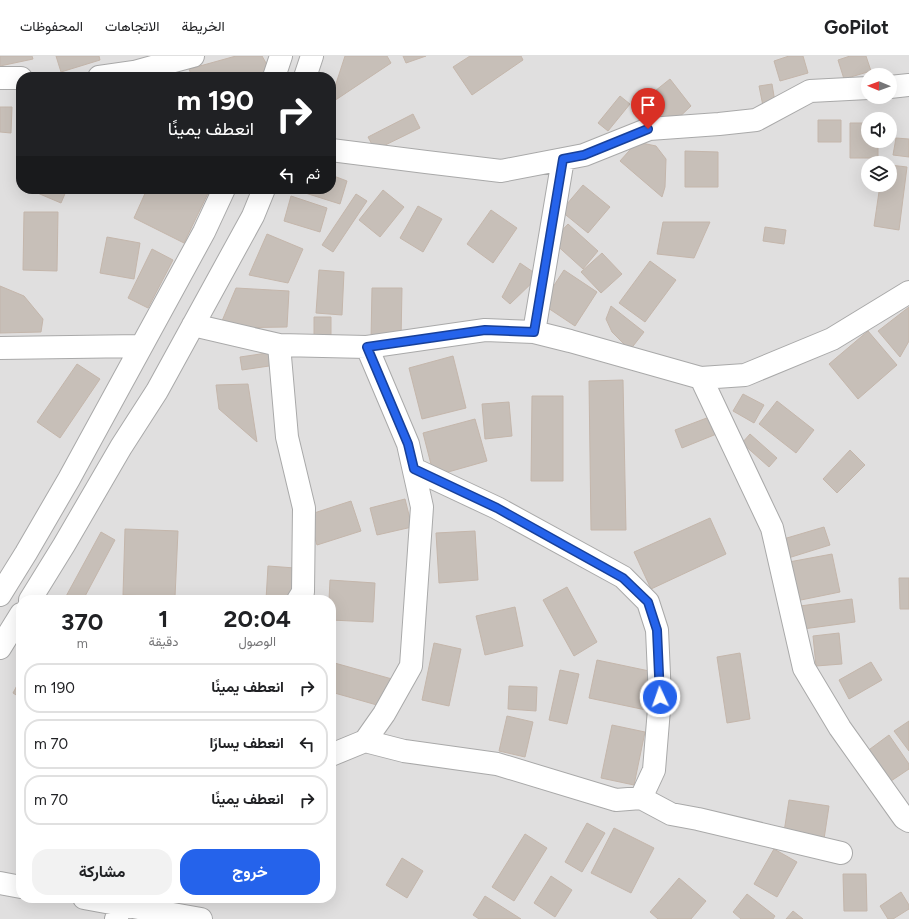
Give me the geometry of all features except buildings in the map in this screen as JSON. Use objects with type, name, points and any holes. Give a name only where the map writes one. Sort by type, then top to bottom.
[{"type":"street","points":[[111,72],[131,64],[193,56]]},
{"type":"street","points":[[275,72],[280,56]]},
{"type":"street","points":[[307,72],[312,56]]},
{"type":"street","points":[[0,78],[16,78]]},
{"type":"street","points":[[897,86],[909,85]]},
{"type":"street","points":[[336,151],[501,171],[584,155],[648,129],[756,120],[810,91],[861,88]]},
{"type":"street","points":[[534,332],[563,159]]},
{"type":"street","points":[[0,595],[69,479],[204,232],[222,194]]},
{"type":"street","points":[[33,595],[121,447],[157,391],[253,216],[262,194]]},
{"type":"street","points":[[193,325],[279,344],[367,347],[485,330],[534,332],[701,378],[745,375],[760,369],[832,339],[909,292]]},
{"type":"street","points":[[279,344],[286,437],[304,508],[302,592],[300,595]]},
{"type":"street","points":[[0,348],[141,346]]},
{"type":"street","points":[[336,753],[365,741],[384,714],[411,666],[422,506],[408,444],[367,347]]},
{"type":"street","points":[[701,378],[772,528],[804,668],[840,728],[904,818],[909,821]]},
{"type":"street","points":[[414,469],[497,508],[623,578],[648,602],[657,630],[660,697],[654,770],[641,798]]},
{"type":"street","points":[[0,648],[16,622]]},
{"type":"street","points":[[365,741],[404,751],[497,764],[616,800],[641,798],[671,814],[841,853]]},
{"type":"street","points":[[0,883],[16,886]]},
{"type":"street","points":[[106,903],[201,919]]},
{"type":"shaded area","points":[[0,56],[909,56],[909,919],[0,919]]},
{"type":"route","points":[[648,129],[584,155],[563,159],[534,332],[485,330],[367,347],[408,444],[414,469],[497,508],[623,578],[648,602],[657,630],[660,697]]}]
